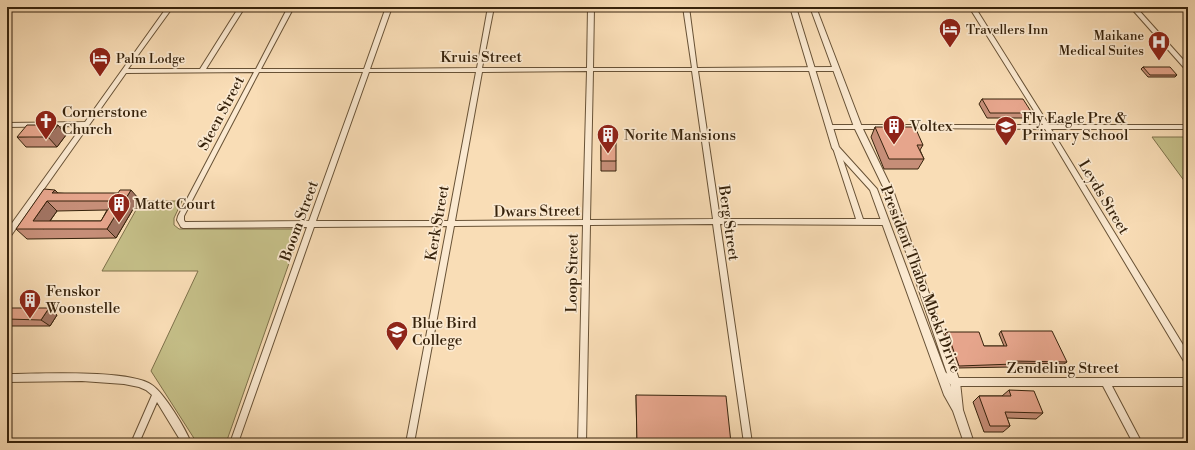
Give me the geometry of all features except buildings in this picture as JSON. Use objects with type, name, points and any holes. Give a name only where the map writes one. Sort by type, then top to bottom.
[{"type":"street","points":[[7,11],[11,7]]},
{"type":"street","points":[[7,235],[170,7]]},
{"type":"street","points":[[202,71],[242,7]]},
{"type":"street","name":"Steen Street","points":[[190,225],[183,225],[181,223],[181,216],[291,7]]},
{"type":"street","name":"Boom Street","points":[[234,443],[389,7]]},
{"type":"street","name":"Kerk Street","points":[[410,443],[491,7]]},
{"type":"street","name":"Loop Street","points":[[582,443],[591,7]]},
{"type":"street","name":"Berg Street","points":[[686,7],[748,443]]},
{"type":"street","name":"President Thabo Mbeki Drive","points":[[793,7],[836,148],[872,189],[897,252],[940,373],[949,395],[958,410]]},
{"type":"street","name":"President Thabo Mbeki Drive","points":[[813,7],[858,127],[890,193],[955,382],[958,410],[969,443]]},
{"type":"street","name":"Leyds Street","points":[[972,7],[1047,127],[1188,360]]},
{"type":"street","points":[[1133,7],[1188,70]]},
{"type":"street","name":"Kruis Street","points":[[125,71],[836,69]]},
{"type":"street","points":[[7,125],[86,124]]},
{"type":"street","points":[[830,127],[888,127]]},
{"type":"street","points":[[902,127],[1188,128]]},
{"type":"street","points":[[836,148],[860,222]]},
{"type":"street","name":"Dwars Street","points":[[190,225],[884,222]]},
{"type":"street","points":[[940,373],[947,379],[955,382]]},
{"type":"street","points":[[7,378],[98,378],[131,380],[146,384],[156,395],[187,443]]},
{"type":"street","name":"Zendeling Street","points":[[955,382],[1188,382]]},
{"type":"street","points":[[1106,382],[1138,443]]},
{"type":"street","points":[[134,443],[156,395]]},
{"type":"shaded area","points":[[1152,137],[1188,137],[1188,186]]},
{"type":"shaded area","points":[[141,201],[182,201],[174,218],[174,225],[179,229],[301,229],[226,443],[197,443],[151,371],[198,271],[102,271]]},
{"type":"place","name":"Travellers Inn","points":[[950,48]]},
{"type":"place","name":"Maikane Medical Suites","points":[[1159,62]]},
{"type":"place","name":"Palm Lodge","points":[[100,78]]},
{"type":"place","name":"Cornerstone Church","points":[[46,140]]},
{"type":"place","name":"Voltex","points":[[894,146]]},
{"type":"place","name":"Fly Eagle Pre & Primary School","points":[[1006,146]]},
{"type":"place","name":"Norite Mansions","points":[[608,154]]},
{"type":"place","name":"Matte Court","points":[[119,224]]},
{"type":"place","name":"Fenskor Woonstelle","points":[[30,320]]},
{"type":"place","name":"Blue Bird College","points":[[397,352]]}]
